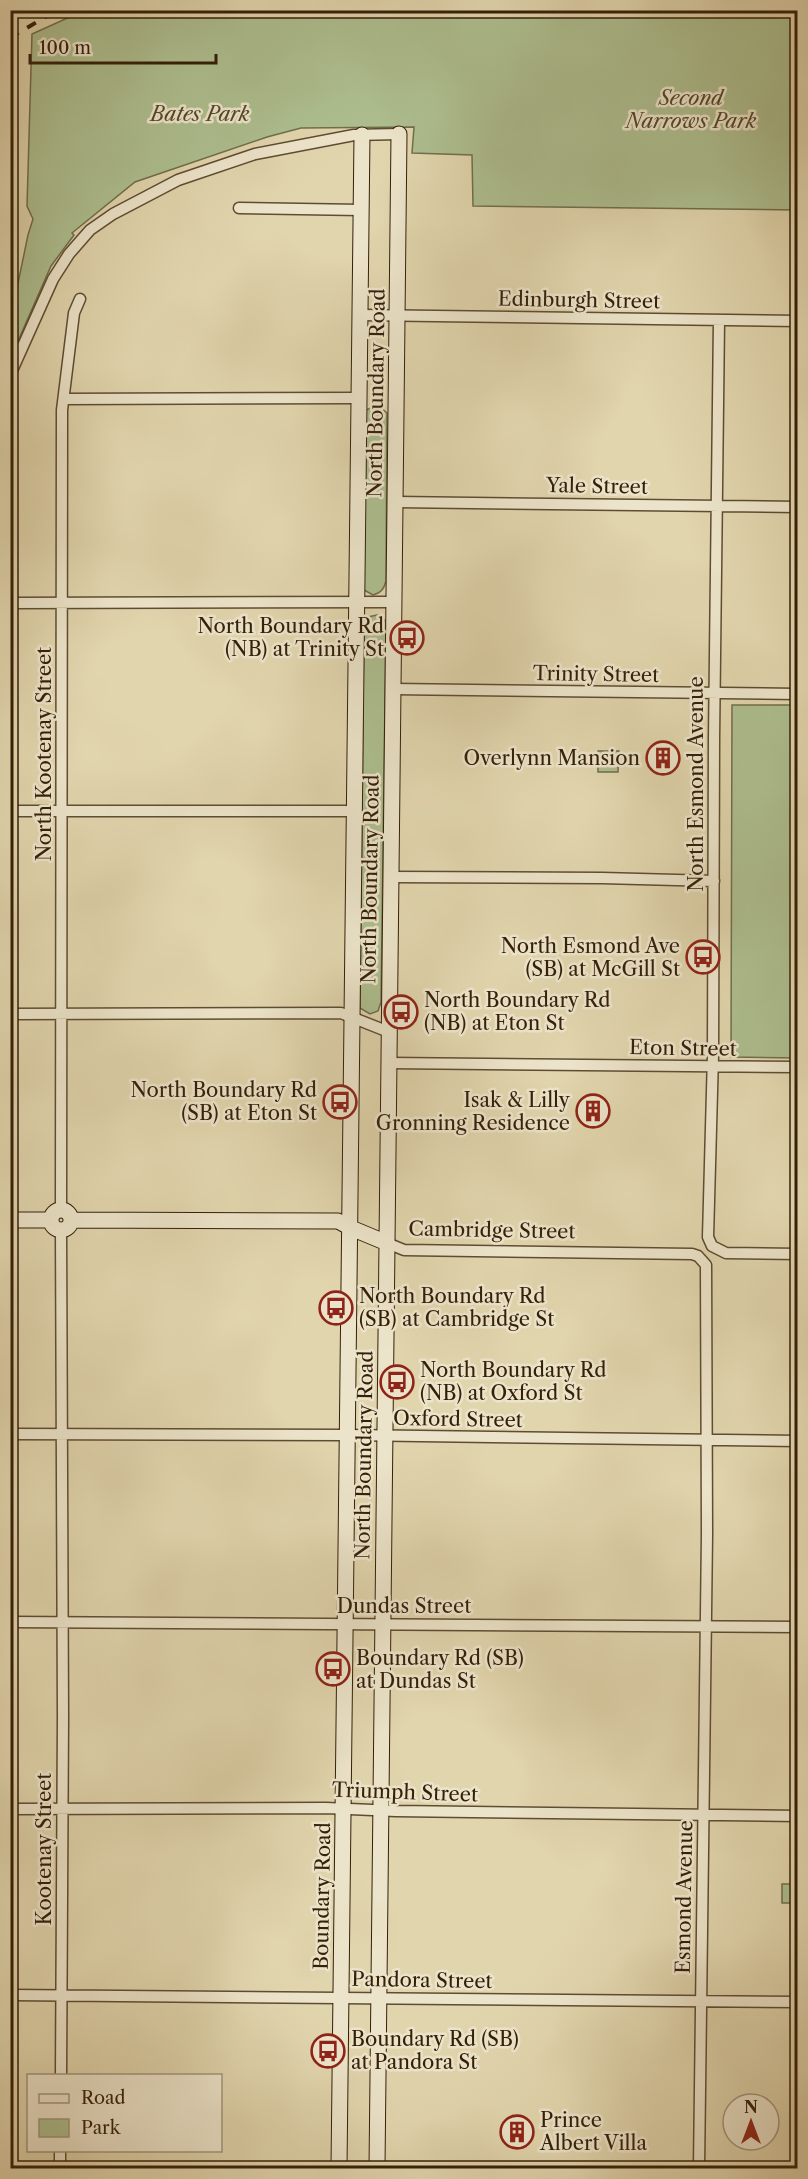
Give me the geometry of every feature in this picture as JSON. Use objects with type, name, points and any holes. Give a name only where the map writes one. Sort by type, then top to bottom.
[{"type":"street","points":[[10,375],[53,279],[80,241],[102,222],[178,180],[255,154],[362,135],[399,134]]},
{"type":"street","name":"North Boundary Road","points":[[383,1623],[399,134]]},
{"type":"street","name":"North Boundary Road","points":[[346,1623],[362,135]]},
{"type":"street","points":[[239,208],[361,210]]},
{"type":"street","name":"North Kootenay Street","points":[[62,1622],[63,399],[74,313],[80,299]]},
{"type":"street","name":"Edinburgh Street","points":[[360,315],[798,321]]},
{"type":"street","name":"North Esmond Avenue","points":[[719,320],[712,1066],[708,1237],[712,1246],[726,1253],[798,1254]]},
{"type":"street","points":[[63,399],[359,398]]},
{"type":"street","name":"Yale Street","points":[[396,502],[798,507]]},
{"type":"street","points":[[10,603],[394,602]]},
{"type":"street","name":"Trinity Street","points":[[393,689],[798,694]]},
{"type":"street","points":[[10,811],[354,811]]},
{"type":"street","points":[[391,877],[714,881]]},
{"type":"street","points":[[10,1014],[340,1013],[389,1032]]},
{"type":"street","name":"Eton Street","points":[[389,1063],[798,1067]]},
{"type":"street","name":"Cambridge Street","points":[[10,1220],[338,1221],[404,1250],[692,1254],[706,1265],[707,1274],[708,1441]]},
{"type":"street","name":"Oxford Street","points":[[10,1434],[348,1435],[798,1441]]},
{"type":"street","points":[[706,1627],[708,1441]]},
{"type":"street","name":"Dundas Street","points":[[10,1622],[798,1627]]},
{"type":"street","name":"Kootenay Street","points":[[61,2074],[62,1622]]},
{"type":"street","name":"Boundary Road","points":[[339,2169],[346,1623]]},
{"type":"street","points":[[377,2169],[383,1623]]},
{"type":"street","name":"Esmond Avenue","points":[[699,2169],[706,1627]]},
{"type":"street","name":"Triumph Street","points":[[10,1809],[344,1808],[381,1811],[798,1816]]},
{"type":"street","name":"Pandora Street","points":[[10,1995],[798,2002]]},
{"type":"street","points":[[60,2152],[60,2169]]},
{"type":"green space","points":[[83,11],[797,11],[797,210],[473,206],[472,155],[412,153],[414,127],[301,128],[267,137],[135,182],[72,233],[74,235],[51,266],[11,357],[11,317],[33,219],[27,206],[32,34]]},
{"type":"green space","points":[[373,407],[381,408],[387,413],[386,581],[382,590],[373,595],[364,590],[366,410]]},
{"type":"green space","points":[[377,615],[386,622],[381,1002],[378,1011],[370,1014],[360,1008],[364,621],[368,617]]},
{"type":"green space","points":[[732,705],[797,705],[797,1058],[731,1057]]},
{"type":"green space","points":[[598,751],[619,751],[618,772],[598,772]]},
{"type":"green space","points":[[782,1884],[797,1884],[797,1903],[782,1903]]},
{"type":"railway","points":[[10,38],[57,10]]},
{"type":"place","name":"North Boundary Rd (NB) at Trinity St","points":[[407,638]]},
{"type":"place","name":"Overlynn Mansion","points":[[663,758]]},
{"type":"place","name":"North Esmond Ave (SB) at McGill St","points":[[703,957]]},
{"type":"place","name":"North Boundary Rd (NB) at Eton St","points":[[401,1012]]},
{"type":"place","name":"North Boundary Rd (SB) at Eton St","points":[[340,1102]]},
{"type":"place","name":"Isak & Lilly Gronning Residence","points":[[593,1111]]},
{"type":"place","name":"North Boundary Rd (SB) at Cambridge St","points":[[336,1308]]},
{"type":"place","name":"North Boundary Rd (NB) at Oxford St","points":[[397,1382]]},
{"type":"place","name":"Boundary Rd (SB) at Dundas St","points":[[333,1669]]},
{"type":"place","name":"Boundary Rd (SB) at Pandora St","points":[[328,2051]]},
{"type":"place","name":"Prince Albert Villa","points":[[517,2132]]},
{"type":"park label","name":"Second Narrows Park","points":[[691,110]]},
{"type":"park label","name":"Bates Park","points":[[200,114]]}]
